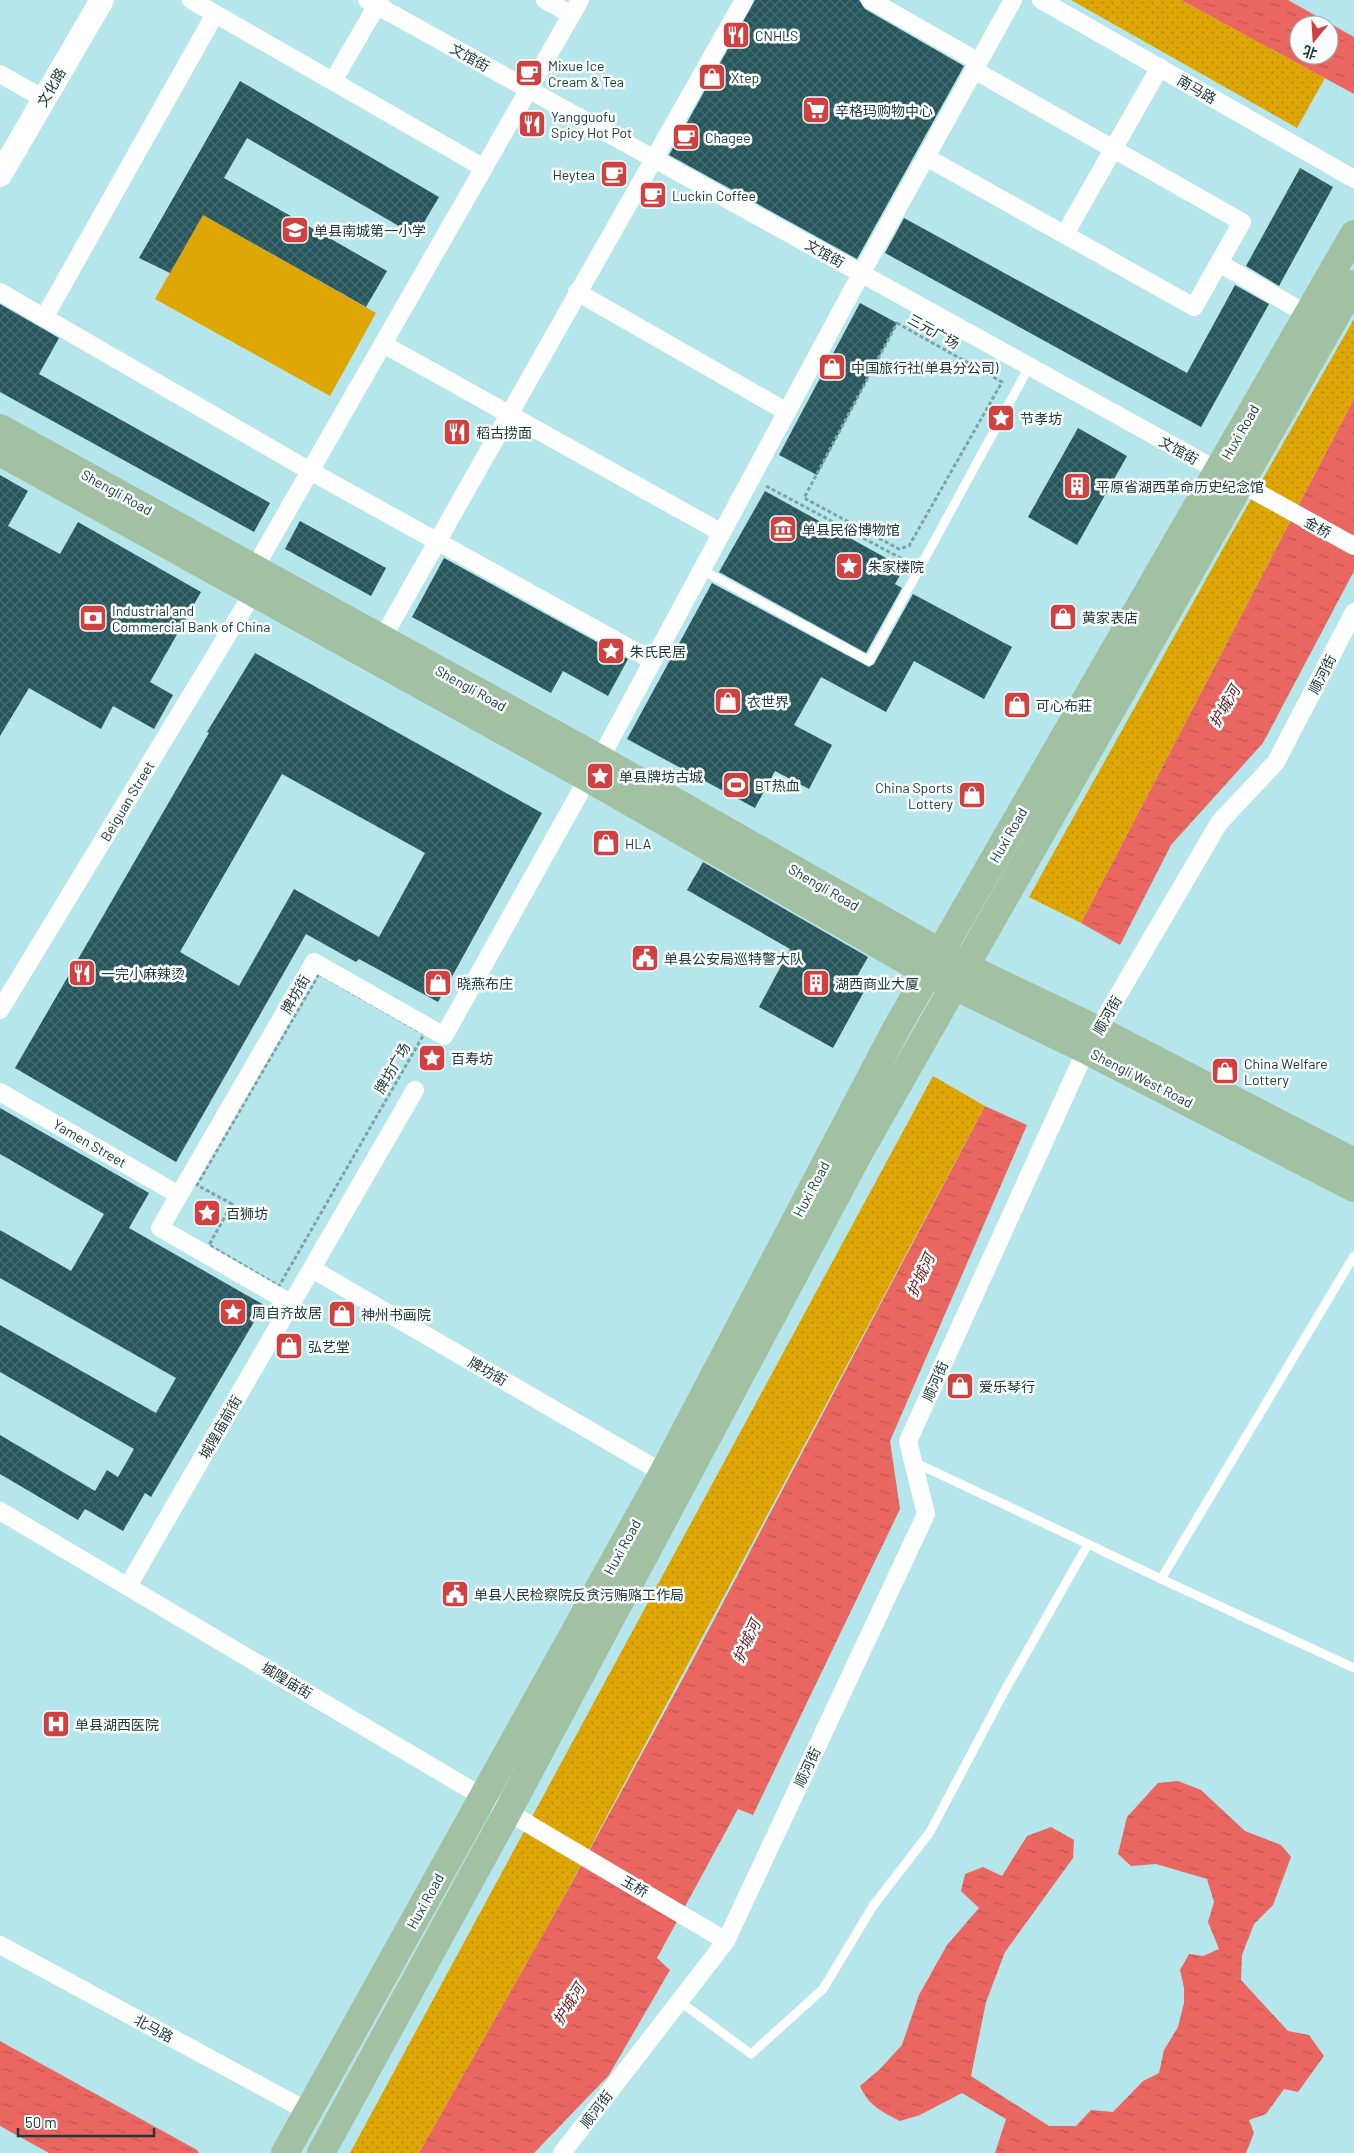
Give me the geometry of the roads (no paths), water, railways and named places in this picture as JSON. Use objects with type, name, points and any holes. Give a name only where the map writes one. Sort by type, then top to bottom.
[{"type":"main road","name":"Huxi Road","points":[[321,2153],[508,1810],[854,1162],[959,975],[1229,477],[1308,315],[1354,234]]},
{"type":"main road","name":"Huxi Road","points":[[285,2153],[663,1473],[815,1181],[934,963],[1229,477],[1354,284]]},
{"type":"main road","name":"Shengli Road","points":[[0,428],[254,581],[382,639],[594,768]]},
{"type":"main road","name":"Shengli Road","points":[[0,452],[254,581],[594,768],[934,963]]},
{"type":"main road","name":"Shengli West Road","points":[[934,963],[1092,1040],[1354,1162]]},
{"type":"main road","name":"Shengli West Road","points":[[1092,1040],[1354,1188]]},
{"type":"street","name":"文化路","points":[[0,175],[102,0]]},
{"type":"street","points":[[191,0],[484,168]]},
{"type":"street","points":[[545,0],[576,8]]},
{"type":"street","points":[[382,639],[744,0]]},
{"type":"street","points":[[870,0],[1113,149],[1242,222],[1194,307],[926,157]]},
{"type":"street","points":[[594,768],[861,274],[1012,0]]},
{"type":"street","name":"南马路","points":[[1041,0],[1354,179]]},
{"type":"street","points":[[333,81],[375,2]]},
{"type":"street","name":"文馆街","points":[[375,2],[529,90],[1282,507]]},
{"type":"street","name":"Beiguan Street","points":[[0,1010],[254,581],[310,471],[576,8]]},
{"type":"street","points":[[44,318],[215,14]]},
{"type":"street","points":[[1064,234],[1160,67]]},
{"type":"street","points":[[0,74],[44,100]]},
{"type":"street","points":[[1219,263],[1308,315]]},
{"type":"street","points":[[0,292],[310,471],[653,661]]},
{"type":"street","points":[[577,292],[787,412]]},
{"type":"street","points":[[383,344],[722,533]]},
{"type":"street","name":"金桥","points":[[1282,507],[1354,546]]},
{"type":"street","name":"顺河街","points":[[562,2153],[726,1941],[926,1514],[908,1441],[1092,1040],[1219,823],[1276,762],[1354,612]]},
{"type":"street","name":"牌坊街","points":[[292,1304],[160,1228],[314,962],[444,1036],[594,768]]},
{"type":"street","name":"城隍庙前街","points":[[128,1586],[414,1090]]},
{"type":"street","name":"Yamen Street","points":[[0,1092],[179,1195]]},
{"type":"street","name":"牌坊街","points":[[312,1269],[663,1473]]},
{"type":"street","name":"城隍庙街","points":[[0,1510],[573,1850]]},
{"type":"street","name":"玉桥","points":[[573,1850],[726,1941]]},
{"type":"street","name":"北马路","points":[[0,1945],[308,2112]]},
{"type":"lane","points":[[702,570],[869,661],[1029,367]]},
{"type":"lane","points":[[1161,1578],[1354,1256]]},
{"type":"lane","points":[[913,1462],[1354,1668]]},
{"type":"lane","points":[[679,2001],[751,2054],[823,1989],[873,1906],[930,1832],[1004,1692],[1088,1544]]},
{"type":"water","points":[[1181,0],[1288,0],[1315,15],[1289,15],[1289,59]]},
{"type":"water","points":[[1339,29],[1354,37],[1354,94],[1301,65],[1339,65]]},
{"type":"water","name":"护城河","points":[[1354,399],[1354,571],[1263,743],[1171,845],[1120,945],[1081,923]]},
{"type":"water","name":"护城河","points":[[985,1106],[1027,1125],[890,1441],[900,1509],[753,1815],[738,1809],[657,1958],[670,1970],[609,2075],[534,2153],[419,2153],[559,1906],[687,1671]]},
{"type":"water","points":[[1178,1781],[1201,1790],[1245,1831],[1281,1845],[1291,1857],[1273,1905],[1254,1924],[1242,1955],[1241,1980],[1288,2031],[1309,2035],[1324,2056],[1298,2092],[1284,2089],[1266,2114],[1249,2120],[1254,2133],[1246,2153],[995,2153],[1006,2119],[962,2093],[920,2115],[900,2121],[871,2103],[860,2086],[880,2069],[902,2045],[919,1995],[947,1945],[979,1908],[961,1891],[965,1874],[983,1867],[1002,1876],[1027,1836],[1051,1827],[1074,1840],[1073,1858],[1005,1952],[986,2002],[971,2076],[1049,2126],[1076,2126],[1091,2110],[1113,2112],[1143,2081],[1159,2073],[1164,2050],[1178,2027],[1184,2003],[1184,1988],[1180,1970],[1189,1954],[1203,1956],[1219,1949],[1208,1922],[1214,1902],[1207,1879],[1156,1864],[1131,1866],[1118,1854],[1127,1817],[1158,1783]]},
{"type":"water","points":[[0,2041],[197,2150],[199,2153],[49,2153],[0,2126]]},
{"type":"place","name":"CNHLS","points":[[736,35]]},
{"type":"place","name":"Mixue Ice Cream & Tea","points":[[529,73]]},
{"type":"place","name":"Xtep","points":[[712,77]]},
{"type":"place","name":"辛格玛购物中心","points":[[816,110]]},
{"type":"place","name":"Yangguofu Spicy Hot Pot","points":[[532,124]]},
{"type":"place","name":"Chagee","points":[[686,137]]},
{"type":"place","name":"Heytea","points":[[614,174]]},
{"type":"place","name":"Luckin Coffee","points":[[653,195]]},
{"type":"place","name":"单县南城第一小学","points":[[295,230]]},
{"type":"place","name":"中国旅行社(单县分公司)","points":[[832,367]]},
{"type":"place","name":"节孝坊","points":[[1001,418]]},
{"type":"place","name":"稻古捞面","points":[[457,432]]},
{"type":"place","name":"平原省湖西革命历史纪念馆","points":[[1077,486]]},
{"type":"place","name":"单县民俗博物馆","points":[[783,529]]},
{"type":"place","name":"朱家楼院","points":[[849,566]]},
{"type":"place","name":"黄家表店","points":[[1063,617]]},
{"type":"place","name":"Industrial and Commercial Bank of China","points":[[93,618]]},
{"type":"place","name":"朱氏民居","points":[[611,651]]},
{"type":"place","name":"衣世界","points":[[728,701]]},
{"type":"place","name":"可心布莊","points":[[1017,705]]},
{"type":"place","name":"单县牌坊古城","points":[[600,776]]},
{"type":"place","name":"BT热血","points":[[736,785]]},
{"type":"place","name":"China Sports Lottery","points":[[972,795]]},
{"type":"place","name":"HLA","points":[[606,843]]},
{"type":"place","name":"单县公安局巡特警大队","points":[[645,958]]},
{"type":"place","name":"一完小麻辣烫","points":[[82,973]]},
{"type":"place","name":"晓燕布庄","points":[[438,983]]},
{"type":"place","name":"湖西商业大厦","points":[[816,983]]},
{"type":"place","name":"百寿坊","points":[[432,1058]]},
{"type":"place","name":"China Welfare Lottery","points":[[1225,1071]]},
{"type":"place","name":"百狮坊","points":[[207,1213]]},
{"type":"place","name":"周自齐故居","points":[[233,1312]]},
{"type":"place","name":"神州书画院","points":[[342,1314]]},
{"type":"place","name":"弘艺堂","points":[[289,1346]]},
{"type":"place","name":"爱乐琴行","points":[[960,1386]]},
{"type":"place","name":"单县人民检察院反贪污贿赂工作局","points":[[455,1594]]},
{"type":"place","name":"单县湖西医院","points":[[56,1724]]}]
